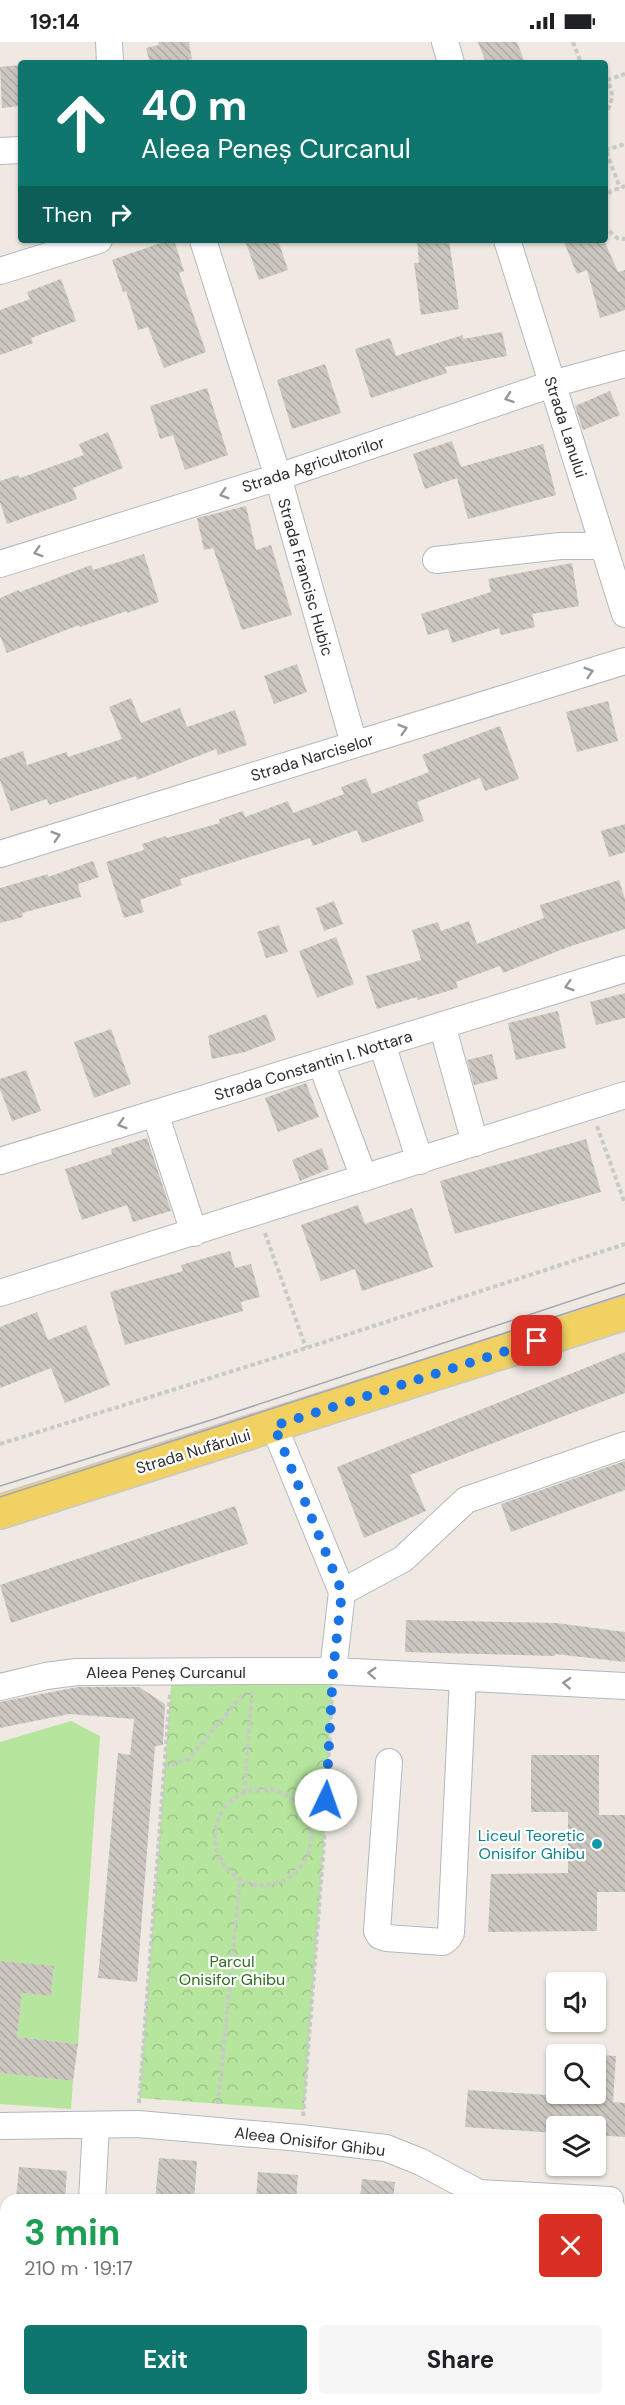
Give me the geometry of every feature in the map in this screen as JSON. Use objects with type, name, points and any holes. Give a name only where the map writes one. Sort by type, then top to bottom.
[{"type":"main road","name":"Strada Nufărului","points":[[0,1512],[625,1313]]},
{"type":"street","points":[[109,42],[110,60]]},
{"type":"street","points":[[444,42],[450,60]]},
{"type":"street","points":[[0,151],[18,150]]},
{"type":"street","points":[[0,271],[89,243]]},
{"type":"street","name":"Strada Francisc Hubic","points":[[204,243],[278,477],[354,744]]},
{"type":"street","name":"Strada Lanului","points":[[508,243],[625,614]]},
{"type":"street","name":"Strada Agricultorilor","points":[[0,564],[278,477],[552,384],[625,364]]},
{"type":"street","points":[[436,560],[560,546],[603,546]]},
{"type":"street","name":"Strada Narciselor","points":[[0,854],[625,661]]},
{"type":"street","name":"Strada Constantin I. Nottara","points":[[0,1161],[625,969]]},
{"type":"street","points":[[442,1025],[475,1143]]},
{"type":"street","points":[[382,1044],[420,1161]]},
{"type":"street","points":[[321,1063],[364,1178]]},
{"type":"street","points":[[0,1293],[625,1095]]},
{"type":"street","points":[[156,1113],[194,1233]]},
{"type":"street","points":[[274,1426],[342,1592],[333,1671]]},
{"type":"street","points":[[342,1592],[403,1559],[466,1500],[625,1445]]},
{"type":"street","name":"Aleea Peneș Curcanul","points":[[0,1688],[46,1676],[77,1672],[333,1671],[625,1686]]},
{"type":"street","points":[[389,1762],[377,1931],[380,1936],[386,1938],[443,1942],[451,1933],[463,1678]]},
{"type":"street","name":"Aleea Onisifor Ghibu","points":[[0,2126],[138,2124],[386,2148],[421,2162],[479,2193],[498,2194]]},
{"type":"street","points":[[92,2194],[96,2126]]},
{"type":"path","points":[[573,42],[579,60]]},
{"type":"path","points":[[608,78],[625,74]]},
{"type":"path","points":[[608,83],[613,93],[608,110]]},
{"type":"path","points":[[608,147],[625,144]]},
{"type":"path","points":[[608,154],[623,187],[611,191],[608,195]]},
{"type":"path","points":[[608,230],[617,238],[625,239]]},
{"type":"path","points":[[591,1106],[625,1204]]},
{"type":"path","points":[[258,1212],[306,1348]]},
{"type":"path","points":[[0,1444],[306,1348],[625,1244]]},
{"type":"path","points":[[300,2138],[323,1854],[333,1671]]},
{"type":"path","points":[[138,2124],[172,1673]]},
{"type":"path","points":[[164,1767],[189,1759],[252,1683],[244,1792]]},
{"type":"path","points":[[260,1789],[277,1791],[292,1798],[303,1811],[310,1826],[311,1843],[298,1871],[285,1880],[271,1885],[255,1886],[240,1880],[228,1871],[219,1858],[214,1843],[215,1828],[221,1813],[231,1801],[244,1792],[260,1789]]},
{"type":"path","points":[[218,2104],[240,1880]]},
{"type":"green space","name":"Parcul Onisifor Ghibu","points":[[333,1671],[324,1843],[304,2110],[139,2098],[172,1673]]},
{"type":"green space","points":[[71,1721],[100,1736],[78,2044],[17,2037],[22,1993],[51,1996],[54,1967],[0,1961],[0,1742]]},
{"type":"green space","points":[[0,2073],[73,2081],[71,2109],[0,2104]]},
{"type":"building","points":[[158,42],[189,42],[192,59],[149,60],[146,48],[159,45]]},
{"type":"building","points":[[478,42],[517,42],[524,60],[485,60]]},
{"type":"building","points":[[18,65],[18,106],[2,108],[0,67]]},
{"type":"building","points":[[160,243],[175,243],[184,271],[179,273],[206,352],[164,368],[148,327],[138,330],[126,291],[123,292],[112,260]]},
{"type":"building","points":[[246,243],[279,243],[288,270],[259,280]]},
{"type":"building","points":[[417,243],[449,243],[459,309],[421,315],[414,263],[419,263]]},
{"type":"building","points":[[564,243],[605,243],[618,272],[625,270],[625,310],[600,318],[587,270],[577,274]]},
{"type":"building","points":[[61,279],[76,321],[31,338],[33,343],[0,355],[0,310],[30,299],[27,292]]},
{"type":"building","points":[[502,332],[507,356],[445,367],[447,373],[371,398],[355,349],[390,338],[396,356],[463,335],[463,339]]},
{"type":"building","points":[[325,364],[341,413],[292,429],[277,380]]},
{"type":"building","points":[[207,388],[228,455],[185,470],[173,435],[160,439],[150,406]]},
{"type":"building","points":[[610,391],[620,415],[583,430],[575,406]]},
{"type":"building","points":[[108,432],[123,468],[73,488],[77,499],[7,524],[0,502],[0,481],[18,475],[20,478],[84,455],[79,444]]},
{"type":"building","points":[[452,441],[461,467],[543,444],[556,495],[468,519],[457,478],[425,489],[413,454]]},
{"type":"building","points":[[246,506],[256,550],[271,545],[292,615],[242,630],[213,548],[204,550],[197,518]]},
{"type":"building","points":[[144,554],[159,602],[80,627],[79,625],[7,653],[0,636],[0,598],[91,565],[93,570]]},
{"type":"building","points":[[572,563],[579,606],[532,614],[535,627],[501,635],[499,628],[452,643],[448,629],[428,635],[421,614],[491,592],[488,579]]},
{"type":"building","points":[[297,664],[307,692],[274,704],[264,676]]},
{"type":"building","points":[[131,698],[141,723],[180,708],[187,727],[235,710],[247,745],[218,755],[216,749],[137,780],[136,776],[49,805],[47,799],[11,811],[0,780],[0,759],[23,751],[27,765],[67,752],[68,757],[122,739],[109,707]]},
{"type":"building","points":[[608,701],[618,741],[577,752],[566,712]]},
{"type":"building","points":[[500,726],[519,779],[485,791],[480,778],[417,802],[424,821],[362,843],[357,830],[313,846],[310,838],[180,879],[182,885],[140,900],[144,912],[124,918],[106,862],[144,850],[142,844],[220,823],[219,819],[243,811],[245,817],[288,801],[293,813],[344,794],[341,787],[366,778],[372,794],[429,772],[422,755]]},
{"type":"building","points":[[625,824],[625,852],[609,857],[601,831]]},
{"type":"building","points":[[93,861],[99,877],[78,884],[81,897],[22,913],[23,917],[0,923],[0,888],[48,874],[48,877]]},
{"type":"building","points":[[619,880],[625,899],[625,929],[568,947],[503,973],[500,966],[456,982],[458,988],[377,1009],[366,976],[421,960],[412,930],[438,922],[441,931],[469,921],[477,944],[544,918],[540,905]]},
{"type":"building","points":[[334,901],[343,924],[324,931],[316,908]]},
{"type":"building","points":[[279,925],[288,952],[266,958],[257,932]]},
{"type":"building","points":[[336,937],[354,984],[317,998],[299,951]]},
{"type":"building","points":[[625,993],[625,1018],[596,1025],[590,1002]]},
{"type":"building","points":[[558,1011],[566,1048],[516,1060],[508,1023]]},
{"type":"building","points":[[266,1014],[276,1040],[245,1052],[212,1059],[208,1036]]},
{"type":"building","points":[[111,1029],[131,1084],[94,1098],[74,1042]]},
{"type":"building","points":[[492,1054],[498,1079],[474,1085],[467,1060]]},
{"type":"building","points":[[26,1070],[41,1111],[12,1121],[0,1089],[0,1079]]},
{"type":"building","points":[[306,1083],[319,1117],[278,1132],[265,1098]]},
{"type":"building","points":[[147,1138],[171,1211],[133,1222],[127,1205],[82,1220],[65,1169],[112,1154],[111,1149]]},
{"type":"building","points":[[586,1139],[601,1192],[455,1234],[440,1181]]},
{"type":"building","points":[[322,1148],[329,1169],[300,1181],[292,1160]]},
{"type":"building","points":[[358,1205],[365,1224],[412,1208],[433,1267],[362,1291],[355,1269],[321,1281],[301,1225]]},
{"type":"building","points":[[230,1251],[235,1268],[251,1264],[260,1297],[241,1302],[243,1311],[125,1345],[110,1292],[183,1271],[181,1265]]},
{"type":"building","points":[[37,1312],[48,1340],[86,1325],[110,1385],[65,1403],[51,1368],[0,1388],[0,1327]]},
{"type":"building","points":[[625,1352],[625,1393],[410,1475],[426,1511],[364,1538],[337,1467]]},
{"type":"building","points":[[625,1461],[625,1490],[511,1532],[501,1504]]},
{"type":"building","points":[[235,1506],[248,1544],[11,1623],[0,1585]]},
{"type":"building","points":[[406,1620],[556,1623],[625,1632],[625,1662],[555,1654],[555,1656],[405,1652]]},
{"type":"building","points":[[78,1687],[139,1687],[165,1704],[163,1745],[155,1746],[137,1982],[98,1978],[118,1753],[130,1755],[134,1719],[69,1714],[0,1728],[0,1702]]},
{"type":"building","name":"Liceul Teoretic Onisifor Ghibu","points":[[531,1755],[599,1755],[599,1815],[625,1815],[625,1892],[597,1892],[597,1931],[488,1932],[491,1874],[568,1873],[568,1812],[531,1812]]},
{"type":"building","points":[[0,1961],[54,1966],[51,1996],[22,1993],[17,2037],[78,2044],[73,2081],[0,2073]]},
{"type":"building","points":[[606,2056],[616,2056],[613,2102],[625,2103],[625,2137],[606,2136],[606,2116],[546,2116],[546,2132],[465,2127],[468,2090],[546,2095],[546,2104],[606,2104]]},
{"type":"building","points":[[159,2158],[197,2161],[194,2194],[156,2194]]},
{"type":"building","points":[[19,2167],[67,2171],[65,2194],[17,2194]]},
{"type":"building","points":[[258,2172],[298,2175],[296,2194],[256,2194]]},
{"type":"building","points":[[362,2179],[395,2182],[394,2194],[361,2194]]},
{"type":"tram line","points":[[0,1486],[211,1420],[625,1283]]},
{"type":"tram line","points":[[0,1497],[625,1294]]},
{"type":"place","name":"Liceul Teoretic Onisifor Ghibu","points":[[597,1844]]},
{"type":"route","points":[[326,1800],[333,1671],[342,1592],[274,1426],[537,1341]]}]
